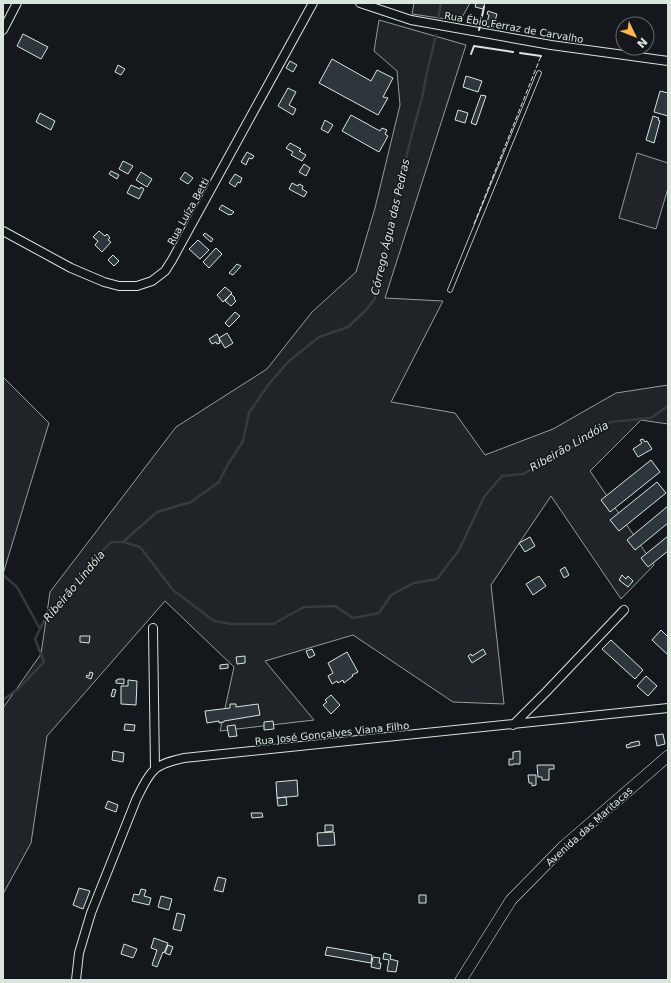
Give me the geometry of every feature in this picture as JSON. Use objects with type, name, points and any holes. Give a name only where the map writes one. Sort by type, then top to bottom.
[{"type":"street","points":[[3,30],[17,3]]},
{"type":"street","name":"Rua Luíza Betti","points":[[3,231],[72,268],[104,282],[119,286],[136,286],[152,281],[165,271],[172,260],[313,3]]},
{"type":"street","name":"Rua Ébio Ferraz de Carvalho","points":[[360,3],[411,20],[551,45],[668,61]]},
{"type":"street","points":[[514,725],[624,610]]},
{"type":"street","points":[[153,628],[155,769]]},
{"type":"street","name":"Rua José Gonçalves Viana Filho","points":[[76,980],[80,953],[91,913],[136,800],[145,783],[155,769],[170,761],[184,758],[668,708]]},
{"type":"street","name":"Avenida das Maritacas","points":[[461,980],[511,900],[563,847],[668,756]]},
{"type":"lane","points":[[450,290],[538,73]]},
{"type":"shaded area","points":[[414,3],[470,3],[460,21],[412,14]]},
{"type":"shaded area","points":[[379,20],[466,45],[385,298],[443,301],[391,402],[455,413],[485,455],[553,429],[616,393],[668,385],[668,424],[641,420],[590,471],[654,565],[621,599],[551,496],[491,585],[504,704],[453,702],[353,635],[265,661],[314,720],[220,731],[234,667],[165,601],[47,736],[31,843],[3,894],[3,708],[41,654],[50,592],[176,427],[267,369],[312,312],[356,272],[375,208],[400,105],[397,71],[374,51]]},
{"type":"shaded area","points":[[637,153],[668,163],[668,188],[656,229],[619,218]]},
{"type":"shaded area","points":[[3,377],[49,423],[3,574]]},
{"type":"building","points":[[476,3],[485,3],[483,9],[475,7]]},
{"type":"building","points":[[488,11],[497,14],[493,28],[486,26],[489,15],[487,14]]},
{"type":"building","points":[[23,34],[48,47],[41,59],[17,46]]},
{"type":"building","points":[[332,59],[371,81],[377,70],[393,78],[383,97],[388,98],[378,115],[319,83]]},
{"type":"building","points":[[290,61],[297,65],[293,72],[286,68]]},
{"type":"building","points":[[118,65],[125,69],[121,75],[115,72]]},
{"type":"building","points":[[466,76],[482,81],[478,92],[463,87]]},
{"type":"building","points":[[288,88],[296,92],[289,105],[296,109],[293,115],[278,106]]},
{"type":"building","points":[[660,91],[668,93],[668,116],[654,112]]},
{"type":"building","points":[[481,95],[486,96],[476,125],[471,123]]},
{"type":"building","points":[[458,110],[468,113],[465,123],[455,120]]},
{"type":"building","points":[[40,113],[55,121],[51,130],[36,122]]},
{"type":"building","points":[[351,115],[380,131],[382,128],[387,130],[385,134],[388,136],[379,152],[342,131]]},
{"type":"building","points":[[653,116],[659,118],[658,120],[660,121],[654,143],[646,140]]},
{"type":"building","points":[[325,120],[333,125],[328,133],[321,129]]},
{"type":"building","points":[[290,143],[301,149],[299,151],[306,155],[302,161],[291,155],[293,152],[286,148]]},
{"type":"building","points":[[247,152],[254,156],[252,159],[249,158],[246,165],[241,162]]},
{"type":"building","points":[[123,161],[133,166],[128,174],[119,169]]},
{"type":"building","points":[[304,164],[310,168],[306,176],[299,172]]},
{"type":"building","points":[[111,171],[119,175],[117,179],[109,174]]},
{"type":"building","points":[[141,172],[152,179],[147,187],[136,180]]},
{"type":"building","points":[[185,172],[193,178],[188,184],[180,179]]},
{"type":"building","points":[[235,174],[242,178],[240,183],[238,182],[235,187],[229,183]]},
{"type":"building","points":[[292,183],[298,186],[299,184],[303,186],[302,189],[307,192],[304,197],[289,189]]},
{"type":"building","points":[[131,185],[144,189],[139,199],[127,193]]},
{"type":"building","points":[[222,205],[234,212],[229,215],[219,209]]},
{"type":"building","points":[[99,231],[105,236],[107,234],[110,238],[108,240],[111,242],[102,252],[95,245],[98,241],[93,237]]},
{"type":"building","points":[[205,233],[213,239],[211,242],[203,235]]},
{"type":"building","points":[[198,240],[209,250],[200,259],[189,249]]},
{"type":"building","points":[[216,248],[222,254],[209,268],[203,262]]},
{"type":"building","points":[[113,255],[119,261],[114,266],[108,260]]},
{"type":"building","points":[[237,264],[241,266],[233,275],[229,273]]},
{"type":"building","points":[[225,287],[232,293],[223,302],[217,295]]},
{"type":"building","points":[[231,294],[236,301],[231,306],[225,301]]},
{"type":"building","points":[[235,312],[240,316],[229,327],[225,323]]},
{"type":"building","points":[[227,333],[233,343],[225,348],[219,338]]},
{"type":"building","points":[[217,334],[220,343],[217,344],[216,342],[212,344],[209,339]]},
{"type":"building","points":[[643,439],[645,442],[647,441],[652,449],[638,457],[633,449],[642,443],[640,440]]},
{"type":"building","points":[[651,460],[660,472],[610,512],[601,500]]},
{"type":"building","points":[[657,482],[666,493],[619,531],[610,520]]},
{"type":"building","points":[[668,506],[668,523],[635,550],[627,540]]},
{"type":"building","points":[[668,536],[668,551],[648,567],[641,558]]},
{"type":"building","points":[[530,537],[535,546],[525,552],[519,543]]},
{"type":"building","points":[[565,567],[569,575],[564,578],[560,570]]},
{"type":"building","points":[[622,575],[626,579],[628,576],[633,581],[628,587],[619,580]]},
{"type":"building","points":[[539,576],[546,586],[533,595],[526,584]]},
{"type":"building","points":[[661,630],[668,637],[668,655],[652,640]]},
{"type":"building","points":[[80,636],[90,636],[89,643],[80,642]]},
{"type":"building","points":[[611,640],[643,670],[635,679],[602,649]]},
{"type":"building","points":[[312,649],[315,655],[309,658],[306,651]]},
{"type":"building","points":[[483,649],[486,654],[472,663],[468,656],[471,654],[472,656]]},
{"type":"building","points":[[347,652],[358,672],[352,675],[353,676],[344,683],[343,680],[332,684],[328,676],[333,673],[328,663]]},
{"type":"building","points":[[245,656],[245,663],[237,664],[236,657]]},
{"type":"building","points":[[228,664],[228,668],[220,669],[220,665]]},
{"type":"building","points":[[90,672],[93,673],[91,679],[86,677],[87,675],[89,676]]},
{"type":"building","points":[[646,676],[657,686],[648,696],[637,686]]},
{"type":"building","points":[[124,679],[124,684],[116,683],[116,680]]},
{"type":"building","points":[[128,680],[137,681],[136,705],[121,704],[121,686],[128,686]]},
{"type":"building","points":[[113,689],[116,690],[114,697],[111,696]]},
{"type":"building","points":[[331,695],[340,705],[331,714],[323,705],[327,702],[325,700]]},
{"type":"building","points":[[230,704],[236,704],[236,707],[258,704],[260,715],[219,723],[219,721],[207,723],[205,711],[230,708]]},
{"type":"building","points":[[273,721],[274,729],[264,730],[264,722]]},
{"type":"building","points":[[125,724],[135,725],[134,731],[124,730]]},
{"type":"building","points":[[235,725],[237,736],[229,737],[227,726]]},
{"type":"building","points":[[663,734],[665,744],[657,746],[655,735]]},
{"type":"building","points":[[639,741],[640,745],[627,748],[626,745]]},
{"type":"building","points":[[113,751],[124,753],[123,762],[112,760]]},
{"type":"building","points":[[520,751],[520,764],[509,765],[509,759],[513,759],[513,752]]},
{"type":"building","points":[[537,765],[554,765],[554,769],[549,769],[549,780],[542,780],[542,777],[538,777]]},
{"type":"building","points":[[528,775],[536,775],[536,785],[532,786],[532,783],[529,783]]},
{"type":"building","points":[[297,780],[298,796],[277,798],[276,782]]},
{"type":"building","points":[[286,797],[287,805],[278,806],[277,798]]},
{"type":"building","points":[[108,801],[118,805],[116,812],[105,808]]},
{"type":"building","points":[[251,813],[262,813],[263,817],[252,818]]},
{"type":"building","points":[[325,825],[333,825],[333,831],[325,832]]},
{"type":"building","points":[[334,832],[335,845],[318,846],[317,833]]},
{"type":"building","points":[[218,877],[226,879],[223,892],[214,890]]},
{"type":"building","points":[[79,888],[90,891],[83,909],[73,905]]},
{"type":"building","points":[[141,889],[146,890],[144,896],[151,898],[149,905],[132,901],[134,894],[139,895]]},
{"type":"building","points":[[419,895],[426,895],[426,903],[419,903]]},
{"type":"building","points":[[161,896],[172,899],[169,910],[158,907]]},
{"type":"building","points":[[177,913],[185,915],[181,931],[173,929]]},
{"type":"building","points":[[154,938],[168,943],[157,967],[152,965],[157,950],[151,948]]},
{"type":"building","points":[[124,944],[137,949],[133,958],[121,954]]},
{"type":"building","points":[[168,945],[173,947],[170,955],[165,953]]},
{"type":"building","points":[[327,947],[372,955],[371,963],[325,955]]},
{"type":"building","points":[[384,953],[391,955],[390,959],[398,961],[396,972],[387,971],[389,960],[383,959]]},
{"type":"building","points":[[373,957],[380,958],[380,969],[371,967]]},
{"type":"waterway","name":"Córrego Água das Pedras","points":[[438,19],[441,3]]},
{"type":"waterway","name":"Córrego Água das Pedras","points":[[123,542],[157,512],[191,502],[219,482],[228,464],[243,441],[249,413],[268,385],[288,362],[319,337],[348,327],[364,312],[375,298],[382,269],[390,222],[422,98],[436,35]]},
{"type":"waterway","name":"Ribeirão Lindóia","points":[[3,700],[19,688],[44,662],[35,639],[44,621],[111,542],[123,542],[140,547],[173,590],[214,621],[232,624],[273,624],[304,607],[335,606],[353,618],[379,613],[391,595],[414,583],[437,579],[459,550],[484,497],[502,476],[523,474],[583,441],[610,422],[651,418],[668,406]]},
{"type":"waterway","points":[[3,575],[17,587],[40,629]]},
{"type":"fence","points":[[474,224],[541,56]]},
{"type":"wall","points":[[479,30],[484,7]]},
{"type":"wall","points":[[471,54],[474,46],[513,52]]},
{"type":"wall","points":[[520,53],[541,56]]}]
